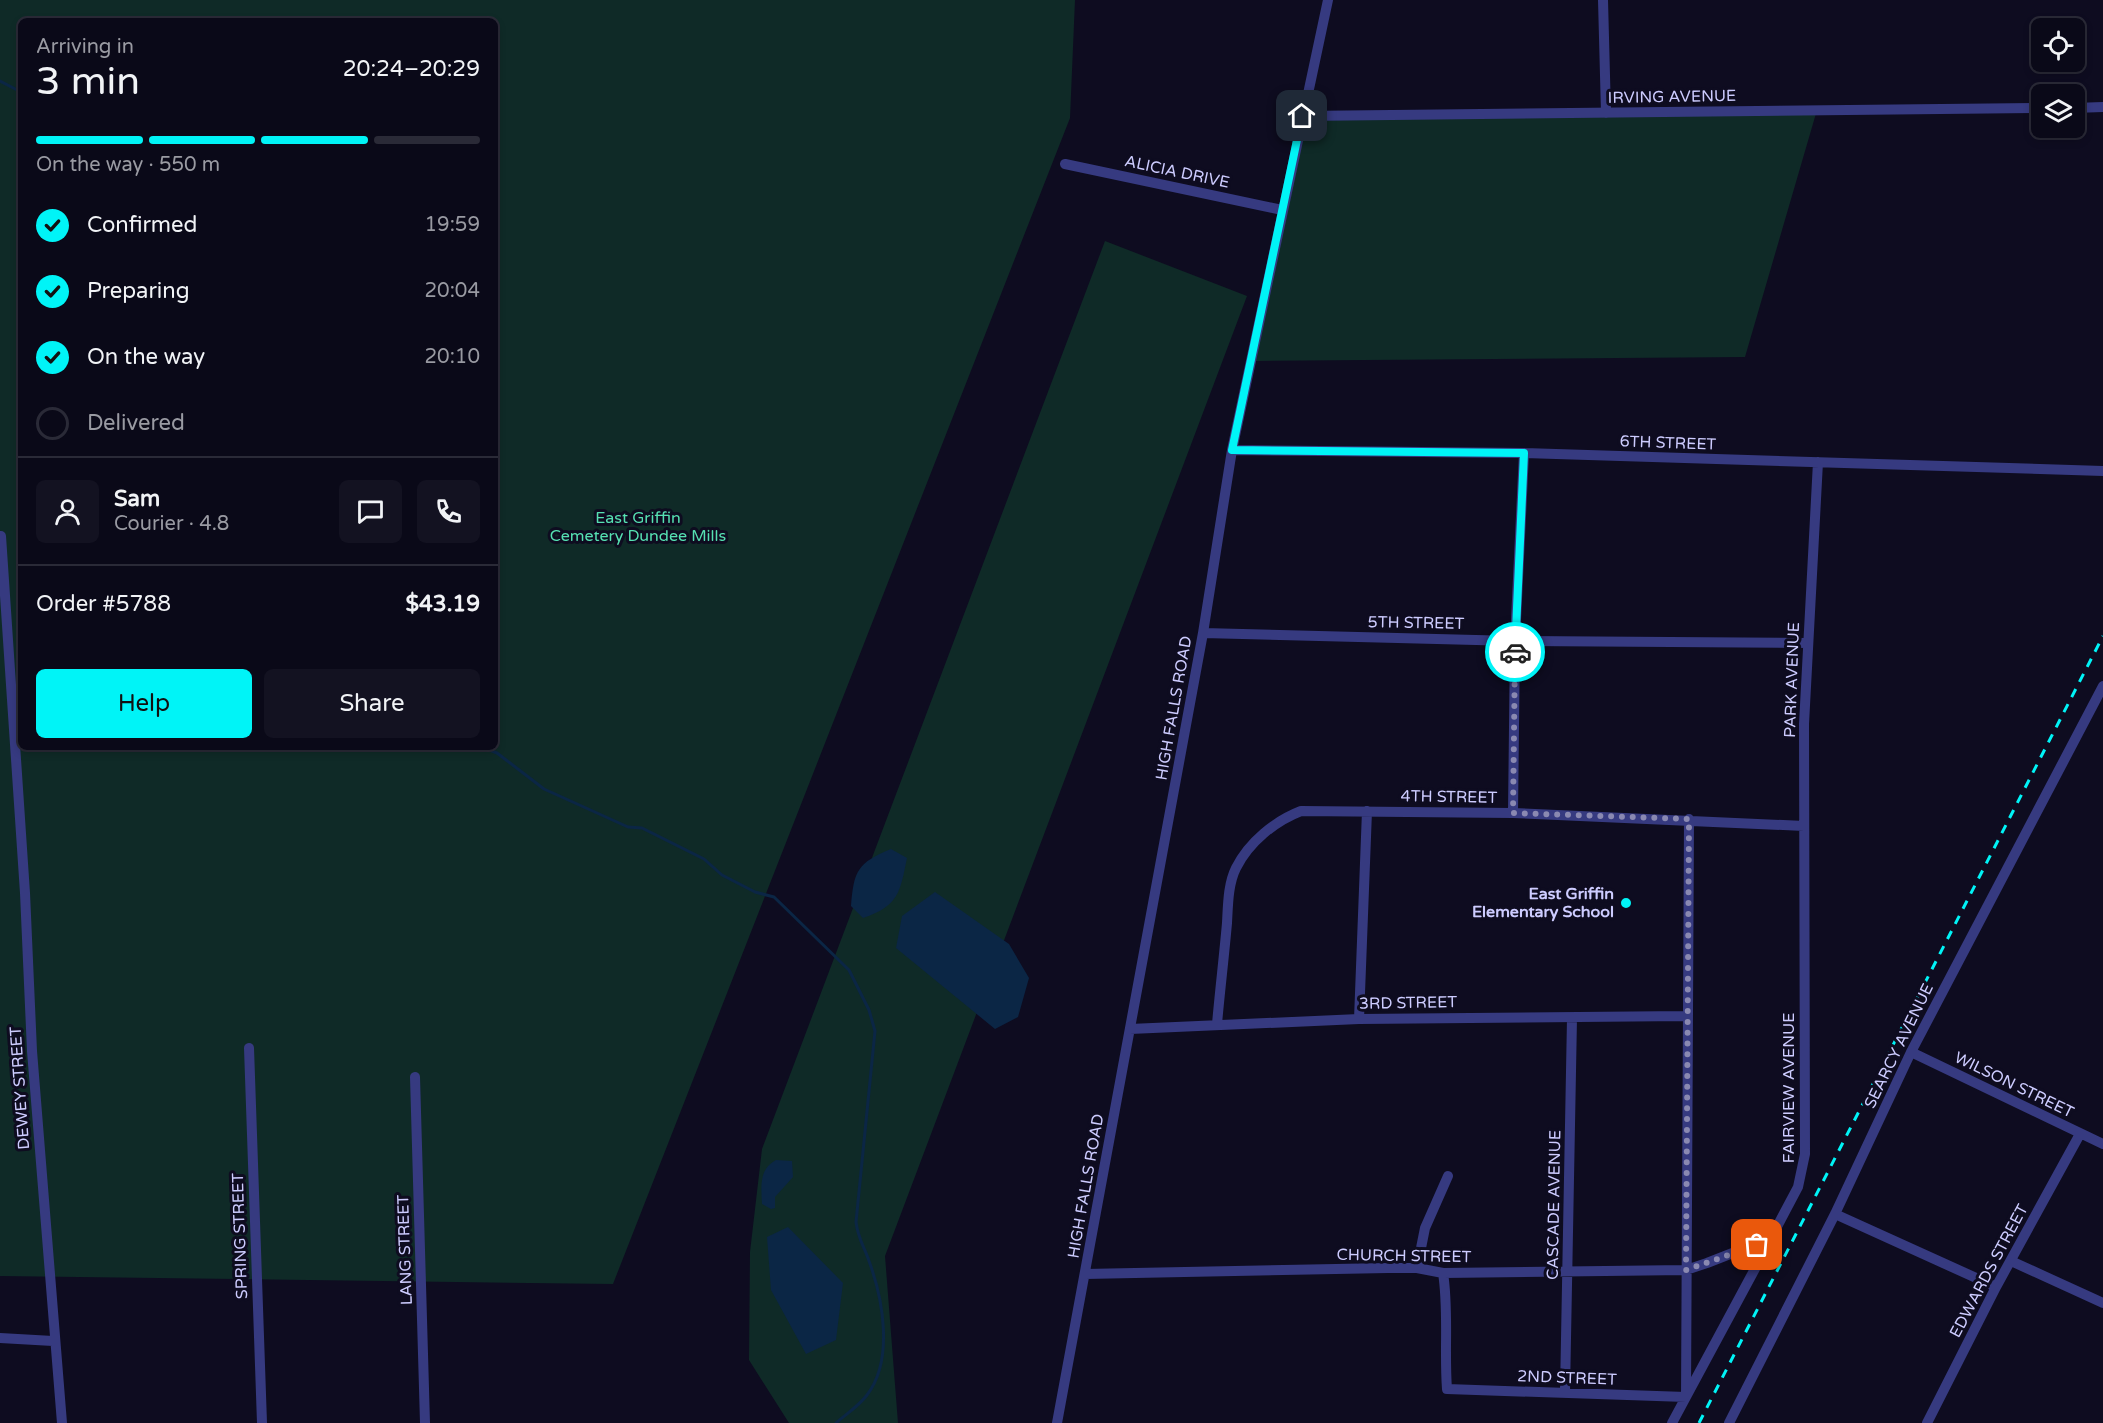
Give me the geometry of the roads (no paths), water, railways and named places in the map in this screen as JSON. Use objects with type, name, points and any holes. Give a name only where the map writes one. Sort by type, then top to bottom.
[{"type":"street","name":"HIGH FALLS ROAD","points":[[1057,1423],[1203,633],[1232,450],[1328,0]]},
{"type":"street","points":[[1603,0],[1606,113]]},
{"type":"street","points":[[2085,108],[2103,107]]},
{"type":"street","name":"IRVING AVENUE","points":[[1302,116],[2031,108]]},
{"type":"street","name":"ALICIA DRIVE","points":[[1065,164],[1282,210]]},
{"type":"street","name":"6TH STREET","points":[[1232,450],[1524,453],[2103,471]]},
{"type":"street","points":[[1513,813],[1515,640],[1524,453]]},
{"type":"street","name":"PARK AVENUE","points":[[1804,899],[1808,643],[1818,462]]},
{"type":"street","name":"DEWEY STREET","points":[[1,536],[25,893],[32,1051],[53,1341],[62,1423]]},
{"type":"street","name":"5TH STREET","points":[[1203,633],[1515,640],[1808,643]]},
{"type":"street","name":"SEARCY AVENUE","points":[[1729,1423],[1835,1214],[1911,1052],[2103,686]]},
{"type":"street","name":"4TH STREET","points":[[1217,1024],[1230,891],[1235,869],[1249,849],[1276,824],[1301,811],[1513,813],[1689,819],[1804,826]]},
{"type":"street","points":[[1359,1019],[1367,811]]},
{"type":"street","points":[[1672,1423],[1686,1397],[1686,1016],[1689,819]]},
{"type":"street","name":"FAIRVIEW AVENUE","points":[[1686,1397],[1798,1187],[1803,1170],[1804,899]]},
{"type":"street","name":"3RD STREET","points":[[1130,1029],[1359,1019],[1686,1016]]},
{"type":"street","name":"CASCADE AVENUE","points":[[1565,1392],[1572,1018]]},
{"type":"street","name":"SPRING STREET","points":[[249,1048],[262,1423]]},
{"type":"street","name":"WILSON STREET","points":[[1911,1052],[2103,1144]]},
{"type":"street","name":"LANG STREET","points":[[415,1077],[425,1423]]},
{"type":"street","name":"EDWARDS STREET","points":[[1927,1423],[1996,1287],[2080,1134]]},
{"type":"street","points":[[1417,1268],[1420,1243],[1448,1176]]},
{"type":"street","points":[[1835,1214],[1996,1287]]},
{"type":"street","points":[[1686,1270],[1744,1251],[1771,1238]]},
{"type":"street","points":[[2011,1261],[2103,1303]]},
{"type":"street","name":"CHURCH STREET","points":[[1085,1274],[1417,1268],[1443,1273],[1686,1270]]},
{"type":"street","name":"2ND STREET","points":[[1443,1273],[1446,1304],[1444,1351],[1447,1389],[1686,1397]]},
{"type":"street","points":[[0,1338],[53,1341]]},
{"type":"water","points":[[891,849],[907,858],[899,889],[891,903],[863,918],[851,906],[856,876],[864,864]]},
{"type":"water","points":[[935,892],[1009,944],[1029,978],[1018,1017],[995,1029],[896,948],[902,916]]},
{"type":"water","points":[[776,1160],[792,1161],[793,1177],[775,1197],[775,1208],[771,1209],[762,1204],[762,1179],[766,1168]]},
{"type":"water","points":[[788,1227],[843,1283],[836,1340],[806,1354],[771,1290],[767,1237]]},
{"type":"waterway","points":[[0,81],[18,90]]},
{"type":"waterway","points":[[490,750],[497,753],[544,789],[628,827],[642,828],[704,859],[722,875],[755,892],[774,897],[849,970],[869,1010],[875,1031],[856,1222],[874,1276],[882,1311],[883,1347],[881,1365],[867,1395],[836,1423]]},
{"type":"railway","points":[[1699,1423],[2103,636]]},
{"type":"place","name":"East Griffin Elementary School","points":[[1626,903]]},
{"type":"park label","name":"East Griffin Cemetery Dundee Mills","points":[[638,527]]}]
